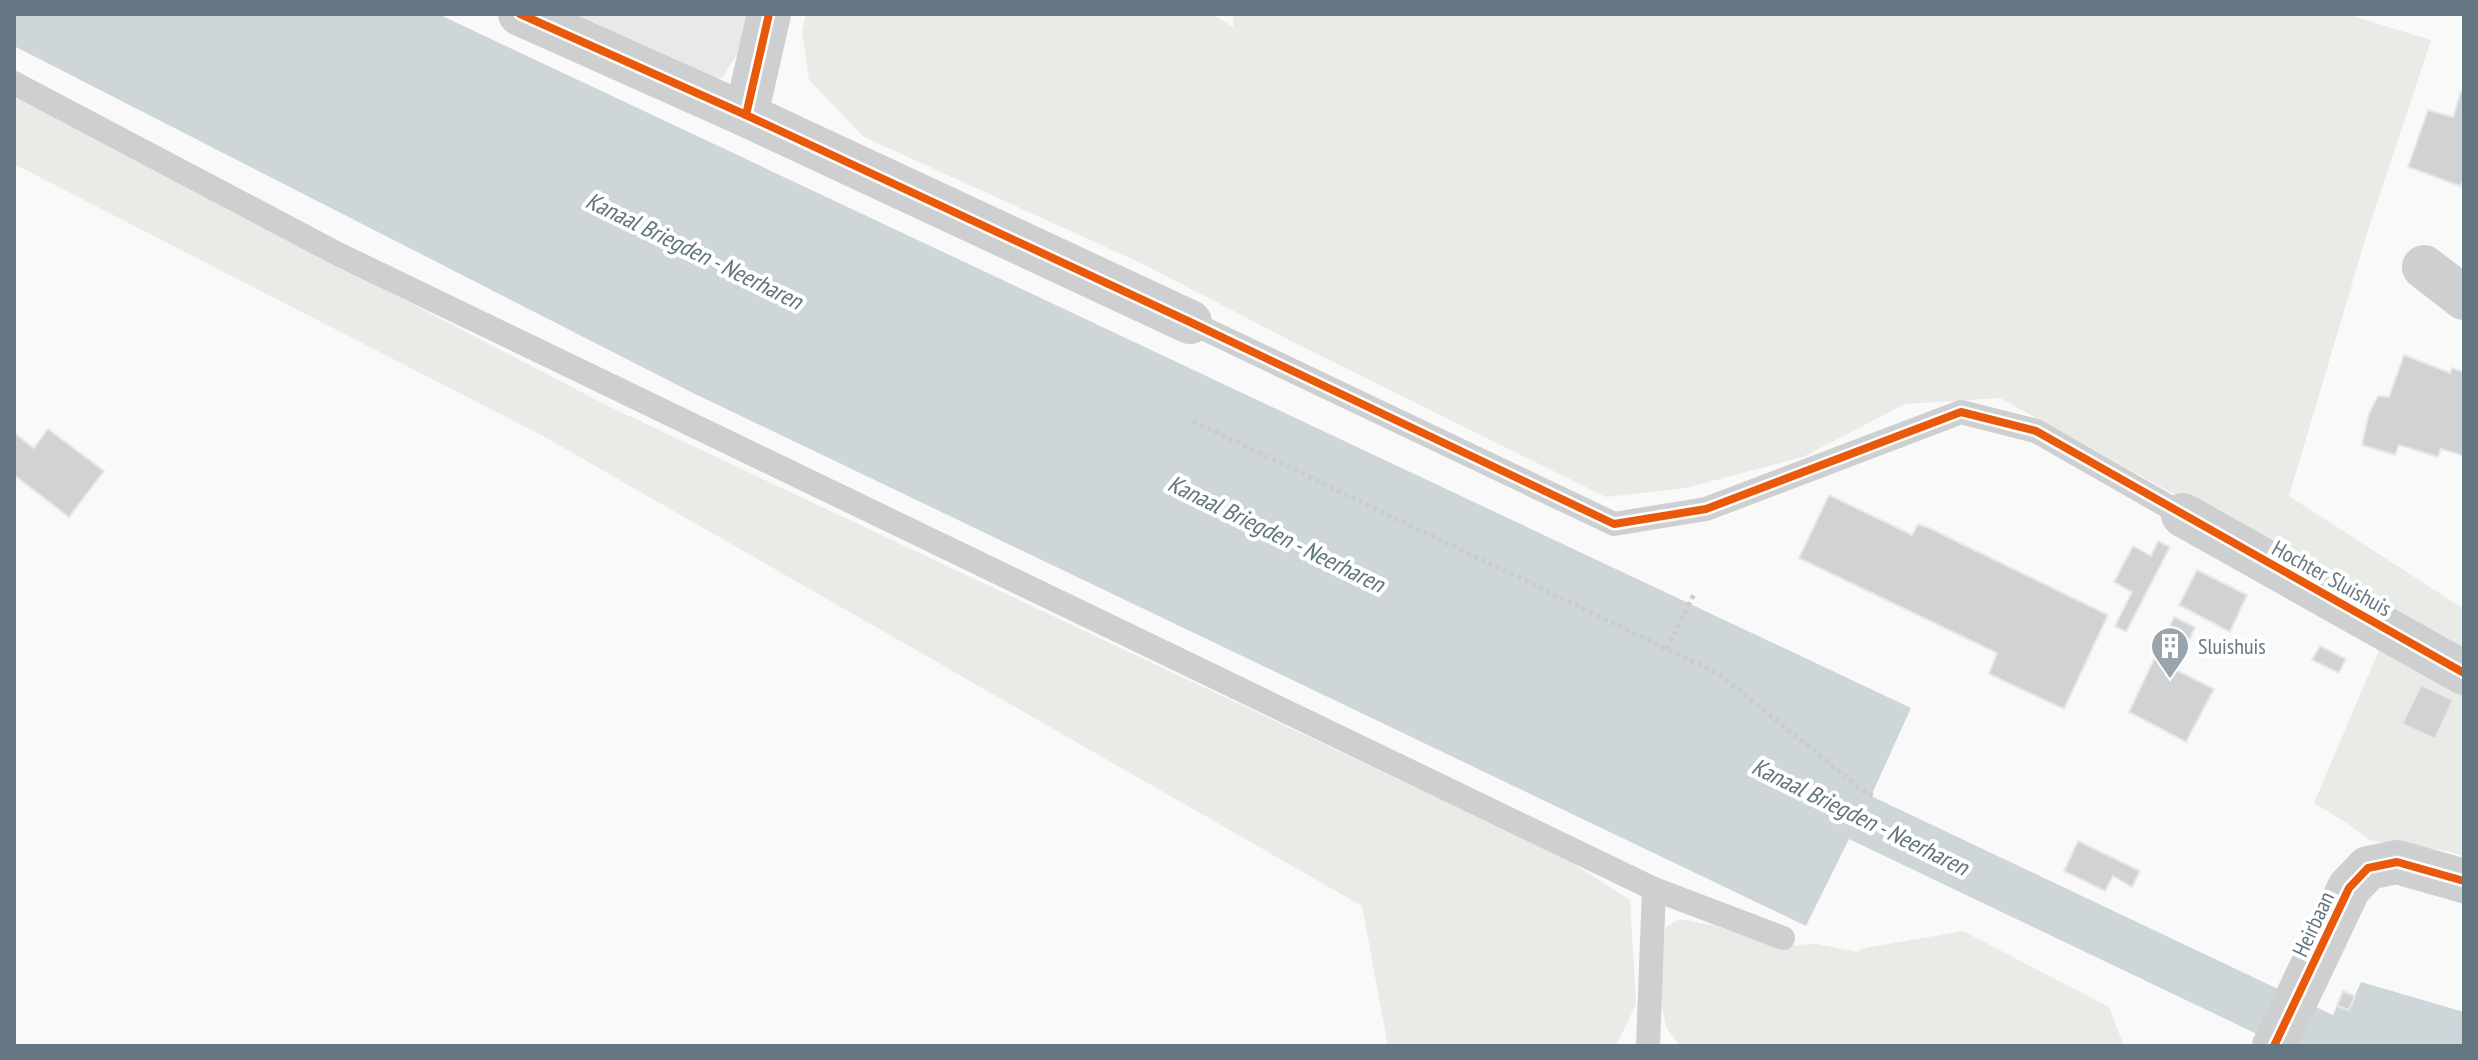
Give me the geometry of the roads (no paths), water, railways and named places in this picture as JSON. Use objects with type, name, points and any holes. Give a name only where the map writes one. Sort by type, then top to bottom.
[{"type":"street","points":[[520,14],[746,115],[1190,322]]},
{"type":"street","points":[[746,115],[769,14]]},
{"type":"street","points":[[2424,267],[2464,298]]},
{"type":"street","name":"Hochter Sluishuis","points":[[2183,515],[2464,673]]},
{"type":"street","name":"Heirbaan","points":[[2274,1046],[2349,888],[2368,868],[2397,862],[2464,881]]},
{"type":"lane","points":[[14,83],[338,254],[1654,889],[1783,938]]},
{"type":"lane","points":[[1190,322],[1614,524],[1706,509],[1961,412],[2036,431],[2183,515]]},
{"type":"lane","points":[[1648,1046],[1654,889]]},
{"type":"water","name":"Kanaal Briegden - Neerharen","points":[[14,14],[438,14],[1911,708],[1871,796],[2333,1015],[2337,1006],[2349,1009],[2361,982],[2464,1012],[2464,1046],[2282,1046],[1849,839],[1806,926],[695,394],[14,46]]},
{"type":"place","name":"Sluishuis","points":[[2170,680]]}]
